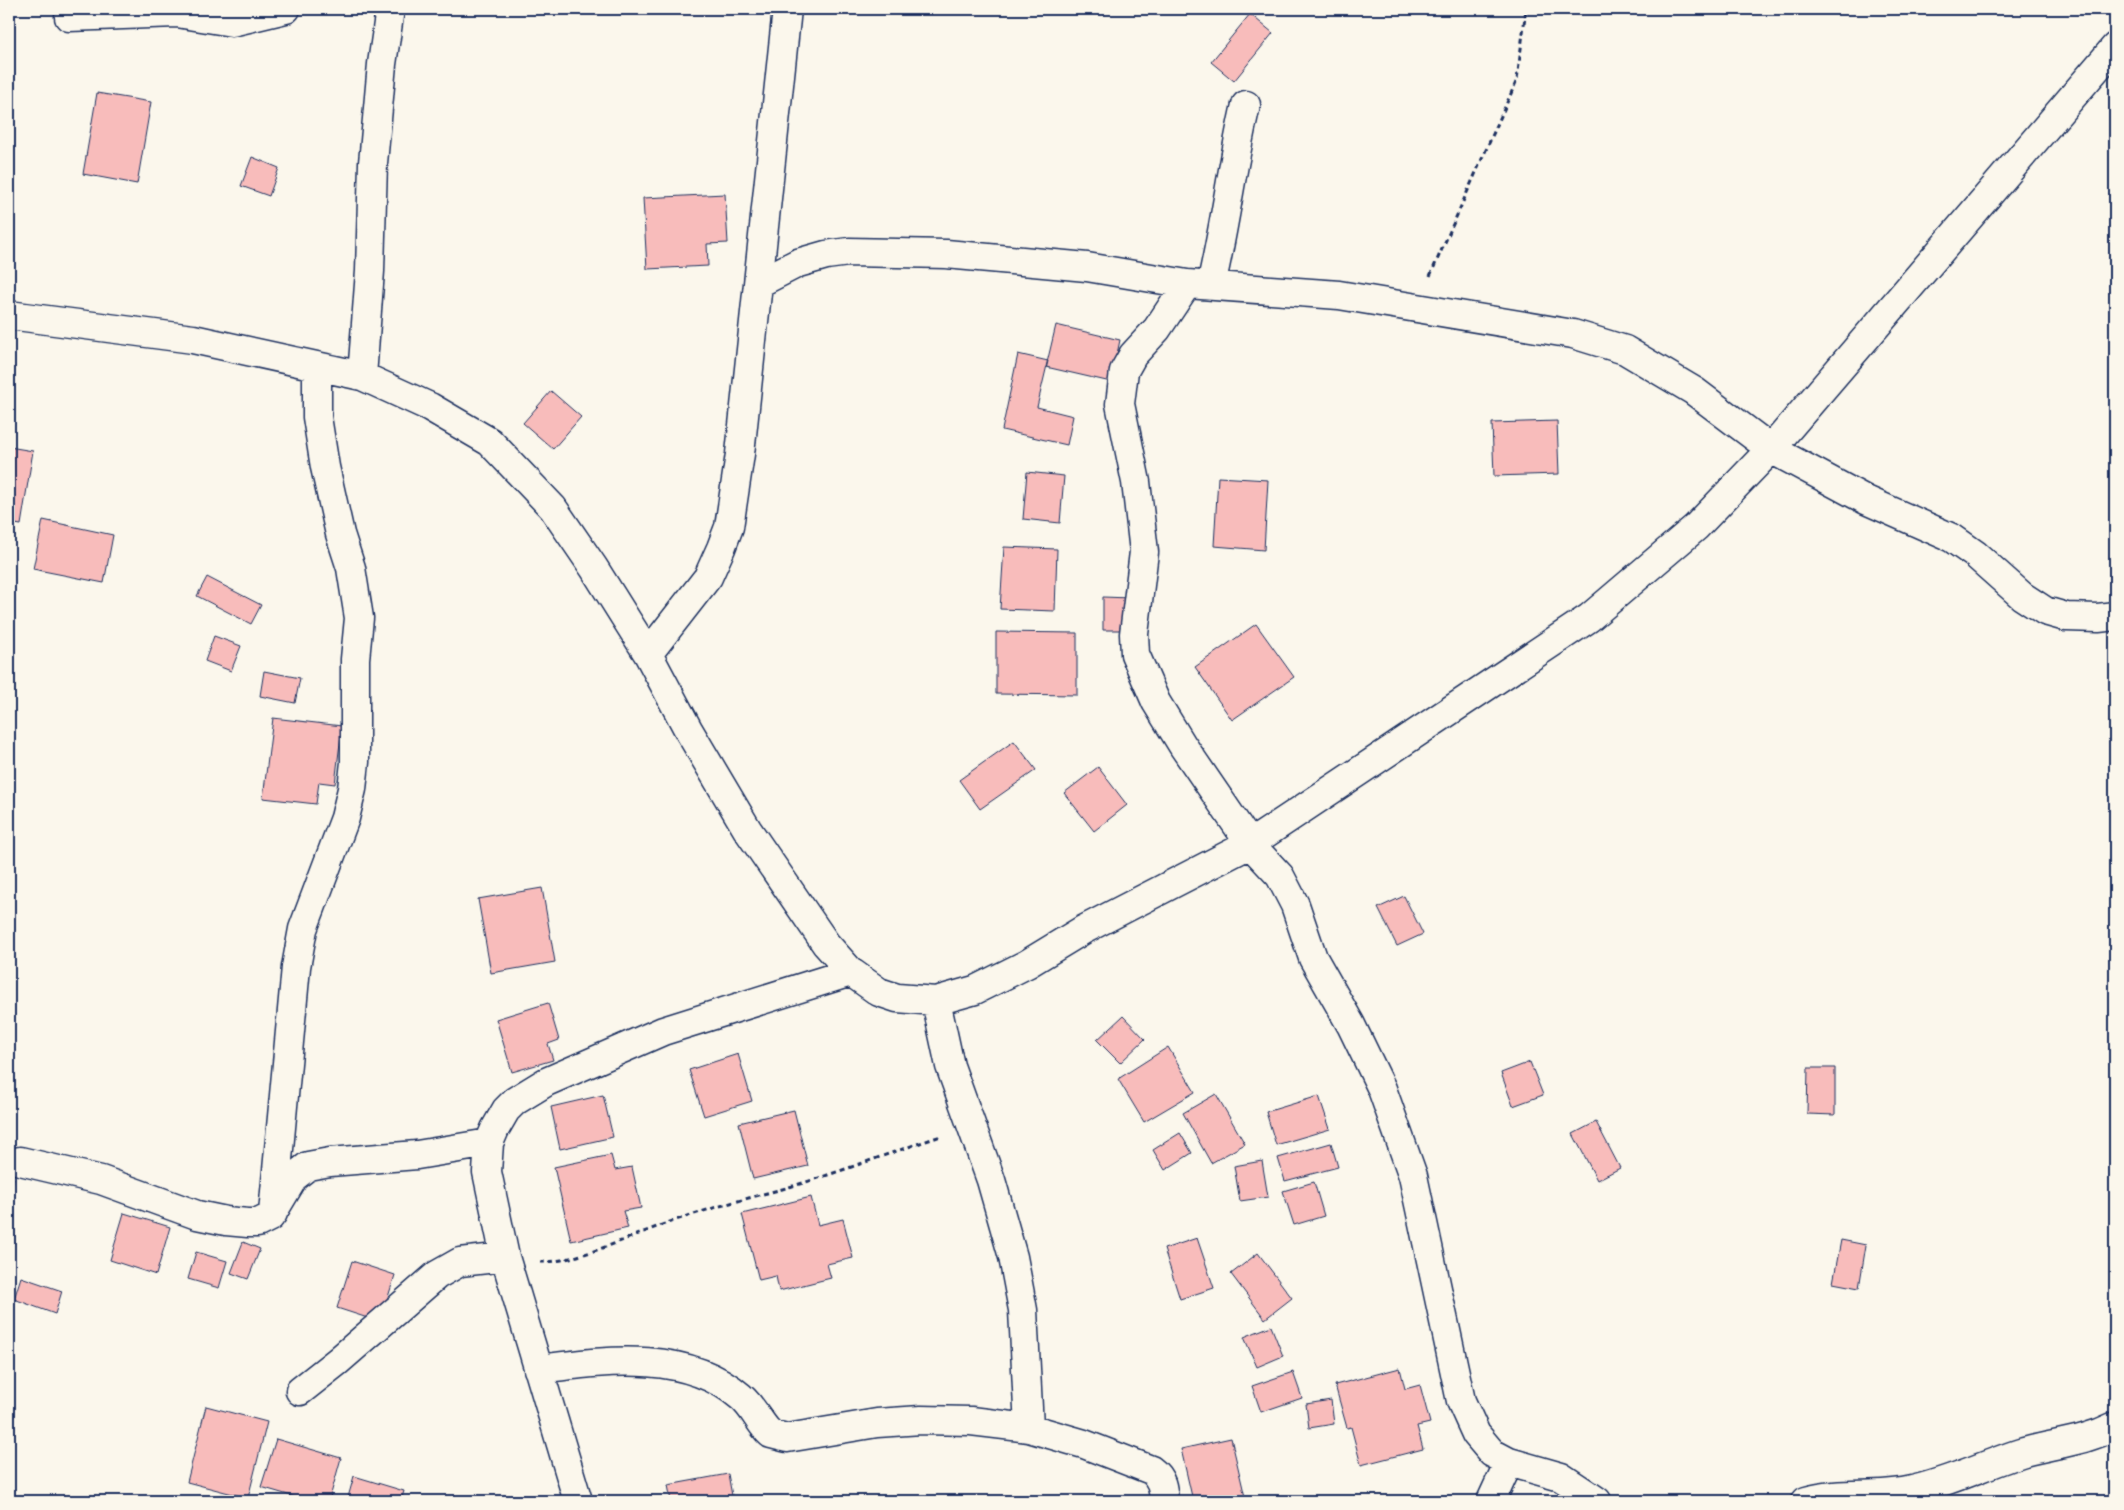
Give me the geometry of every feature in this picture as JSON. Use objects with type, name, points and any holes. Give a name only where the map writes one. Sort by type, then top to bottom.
[{"type":"street","points":[[69,17],[177,13],[232,22],[286,9]]},
{"type":"street","points":[[362,376],[370,271],[373,163],[382,64],[390,9]]},
{"type":"street","points":[[648,654],[708,577],[729,527],[740,454],[787,9]]},
{"type":"street","points":[[9,315],[193,339],[362,376],[430,407],[490,442],[553,508],[594,568],[648,654],[689,730],[747,829],[806,918],[851,972],[879,992],[897,998],[936,1001],[975,990],[1027,964],[1083,930],[1250,844],[1589,618],[1696,527],[1771,449],[2115,47]]},
{"type":"street","points":[[1246,105],[1235,153],[1221,240],[1199,285],[1133,355],[1124,371],[1120,404],[1138,492],[1144,552],[1134,646],[1141,671],[1156,702],[1183,746],[1250,844],[1280,876],[1295,906],[1313,958],[1352,1025],[1382,1089],[1413,1176],[1461,1402],[1476,1434],[1492,1453],[1509,1462],[1561,1477],[1597,1501]]},
{"type":"street","points":[[759,283],[798,263],[826,255],[848,252],[946,254],[1087,267],[1199,285],[1339,295],[1573,334],[1625,350],[1694,391],[1771,449],[1866,500],[1952,538],[2022,596],[2045,611],[2066,616],[2098,618],[2115,616]]},
{"type":"street","points":[[273,1213],[286,1063],[296,967],[301,938],[314,897],[344,818],[352,789],[355,762],[358,618],[351,568],[340,534],[325,466],[317,417],[318,367]]},
{"type":"street","points":[[578,1501],[504,1257],[487,1172],[489,1143],[495,1129],[506,1110],[515,1101],[546,1082],[663,1031],[851,972]]},
{"type":"street","points":[[936,1001],[950,1066],[991,1180],[1014,1257],[1023,1310],[1030,1428]]},
{"type":"street","points":[[20,1161],[101,1180],[198,1215],[226,1221],[258,1223],[273,1213],[294,1177],[308,1166],[339,1161],[418,1155],[489,1143]]},
{"type":"street","points":[[300,1391],[338,1361],[437,1275],[460,1262],[504,1257]]},
{"type":"street","points":[[538,1369],[606,1361],[656,1363],[704,1373],[716,1378],[743,1398],[771,1434],[787,1438],[878,1423],[921,1420],[971,1421],[1030,1428],[1084,1444],[1151,1470],[1159,1477],[1163,1488],[1164,1501]]},
{"type":"street","points":[[1806,1501],[1836,1495],[1874,1496],[1940,1484],[1979,1467],[2026,1452],[2085,1439],[2115,1426]]},
{"type":"street","points":[[1492,1501],[1509,1462]]},
{"type":"path","points":[[1416,308],[1517,80],[1526,9]]},
{"type":"path","points":[[504,1257],[542,1263],[557,1261],[682,1218],[787,1187],[972,1126]]},
{"type":"building","points":[[1250,14],[1273,33],[1234,81],[1211,62]]},
{"type":"building","points":[[97,93],[151,102],[137,184],[83,174]]},
{"type":"building","points":[[252,157],[279,168],[269,196],[241,186]]},
{"type":"building","points":[[725,194],[728,243],[707,244],[708,266],[647,269],[643,198]]},
{"type":"building","points":[[1056,325],[1120,340],[1111,382],[1046,367]]},
{"type":"building","points":[[1018,354],[1048,361],[1037,407],[1073,416],[1067,445],[1002,430]]},
{"type":"building","points":[[551,391],[581,417],[553,449],[523,423]]},
{"type":"building","points":[[1557,421],[1559,474],[1494,476],[1492,423]]},
{"type":"building","points":[[9,447],[33,451],[21,525],[9,523]]},
{"type":"building","points":[[1027,472],[1064,476],[1060,523],[1023,519]]},
{"type":"building","points":[[1218,477],[1268,480],[1264,550],[1214,546]]},
{"type":"building","points":[[43,520],[113,535],[104,583],[33,569]]},
{"type":"building","points":[[1004,547],[1057,549],[1055,611],[1000,609]]},
{"type":"building","points":[[207,577],[261,605],[251,624],[197,596]]},
{"type":"building","points":[[1103,597],[1130,598],[1130,630],[1103,630]]},
{"type":"building","points":[[1256,624],[1294,677],[1232,720],[1195,667]]},
{"type":"building","points":[[996,632],[1077,633],[1077,695],[996,694]]},
{"type":"building","points":[[214,636],[241,646],[231,671],[205,661]]},
{"type":"building","points":[[264,671],[300,678],[295,703],[260,696]]},
{"type":"building","points":[[273,718],[342,726],[335,784],[319,782],[316,804],[263,798]]},
{"type":"building","points":[[1014,741],[1036,770],[980,809],[959,780]]},
{"type":"building","points":[[1098,767],[1127,805],[1094,831],[1064,793]]},
{"type":"building","points":[[542,888],[555,962],[491,973],[478,899]]},
{"type":"building","points":[[1404,896],[1423,934],[1397,946],[1378,908]]},
{"type":"building","points":[[548,1003],[559,1040],[548,1044],[553,1060],[512,1072],[496,1019]]},
{"type":"building","points":[[1123,1016],[1145,1039],[1120,1063],[1097,1040]]},
{"type":"building","points":[[1168,1047],[1195,1092],[1144,1122],[1118,1079]]},
{"type":"building","points":[[738,1054],[752,1101],[704,1116],[689,1070]]},
{"type":"building","points":[[1530,1062],[1543,1095],[1513,1106],[1501,1073]]},
{"type":"building","points":[[1808,1068],[1835,1068],[1835,1115],[1807,1114]]},
{"type":"building","points":[[1216,1094],[1245,1144],[1211,1163],[1183,1113]]},
{"type":"building","points":[[603,1095],[613,1137],[560,1149],[551,1107]]},
{"type":"building","points":[[1319,1096],[1330,1129],[1276,1145],[1266,1112]]},
{"type":"building","points":[[794,1110],[808,1166],[753,1179],[739,1123]]},
{"type":"building","points":[[1596,1122],[1620,1168],[1597,1180],[1573,1134]]},
{"type":"building","points":[[1180,1133],[1192,1153],[1165,1170],[1153,1150]]},
{"type":"building","points":[[1331,1143],[1338,1167],[1285,1181],[1278,1158]]},
{"type":"building","points":[[611,1155],[615,1170],[632,1167],[641,1208],[623,1211],[628,1228],[571,1241],[554,1167]]},
{"type":"building","points":[[1262,1161],[1268,1197],[1240,1201],[1234,1166]]},
{"type":"building","points":[[9,1177],[14,1178],[9,1201]]},
{"type":"building","points":[[1314,1182],[1324,1216],[1294,1225],[1283,1191]]},
{"type":"building","points":[[811,1197],[818,1225],[843,1219],[853,1258],[827,1264],[831,1278],[779,1291],[776,1276],[759,1280],[742,1214]]},
{"type":"building","points":[[124,1213],[170,1227],[156,1275],[110,1260]]},
{"type":"building","points":[[1197,1238],[1214,1288],[1180,1299],[1164,1249]]},
{"type":"building","points":[[1841,1240],[1866,1245],[1859,1288],[1833,1283]]},
{"type":"building","points":[[243,1242],[260,1249],[248,1279],[231,1273]]},
{"type":"building","points":[[196,1252],[227,1261],[219,1288],[188,1279]]},
{"type":"building","points":[[1258,1253],[1292,1298],[1265,1319],[1231,1274]]},
{"type":"building","points":[[352,1261],[395,1275],[380,1322],[337,1308]]},
{"type":"building","points":[[21,1277],[62,1291],[55,1314],[14,1299]]},
{"type":"building","points":[[1271,1326],[1283,1356],[1257,1367],[1244,1337]]},
{"type":"building","points":[[1400,1368],[1405,1389],[1420,1385],[1430,1423],[1417,1426],[1423,1449],[1361,1465],[1351,1427],[1347,1428],[1335,1385]]},
{"type":"building","points":[[1293,1372],[1302,1398],[1261,1412],[1252,1386]]},
{"type":"building","points":[[1331,1400],[1334,1424],[1309,1428],[1306,1404]]},
{"type":"building","points":[[206,1406],[267,1422],[248,1498],[187,1482]]},
{"type":"building","points":[[1231,1438],[1246,1501],[1193,1501],[1181,1449]]},
{"type":"building","points":[[276,1439],[341,1458],[329,1501],[309,1501],[261,1487]]},
{"type":"building","points":[[728,1474],[733,1501],[671,1501],[668,1485]]},
{"type":"building","points":[[354,1476],[404,1491],[401,1501],[347,1501]]}]
